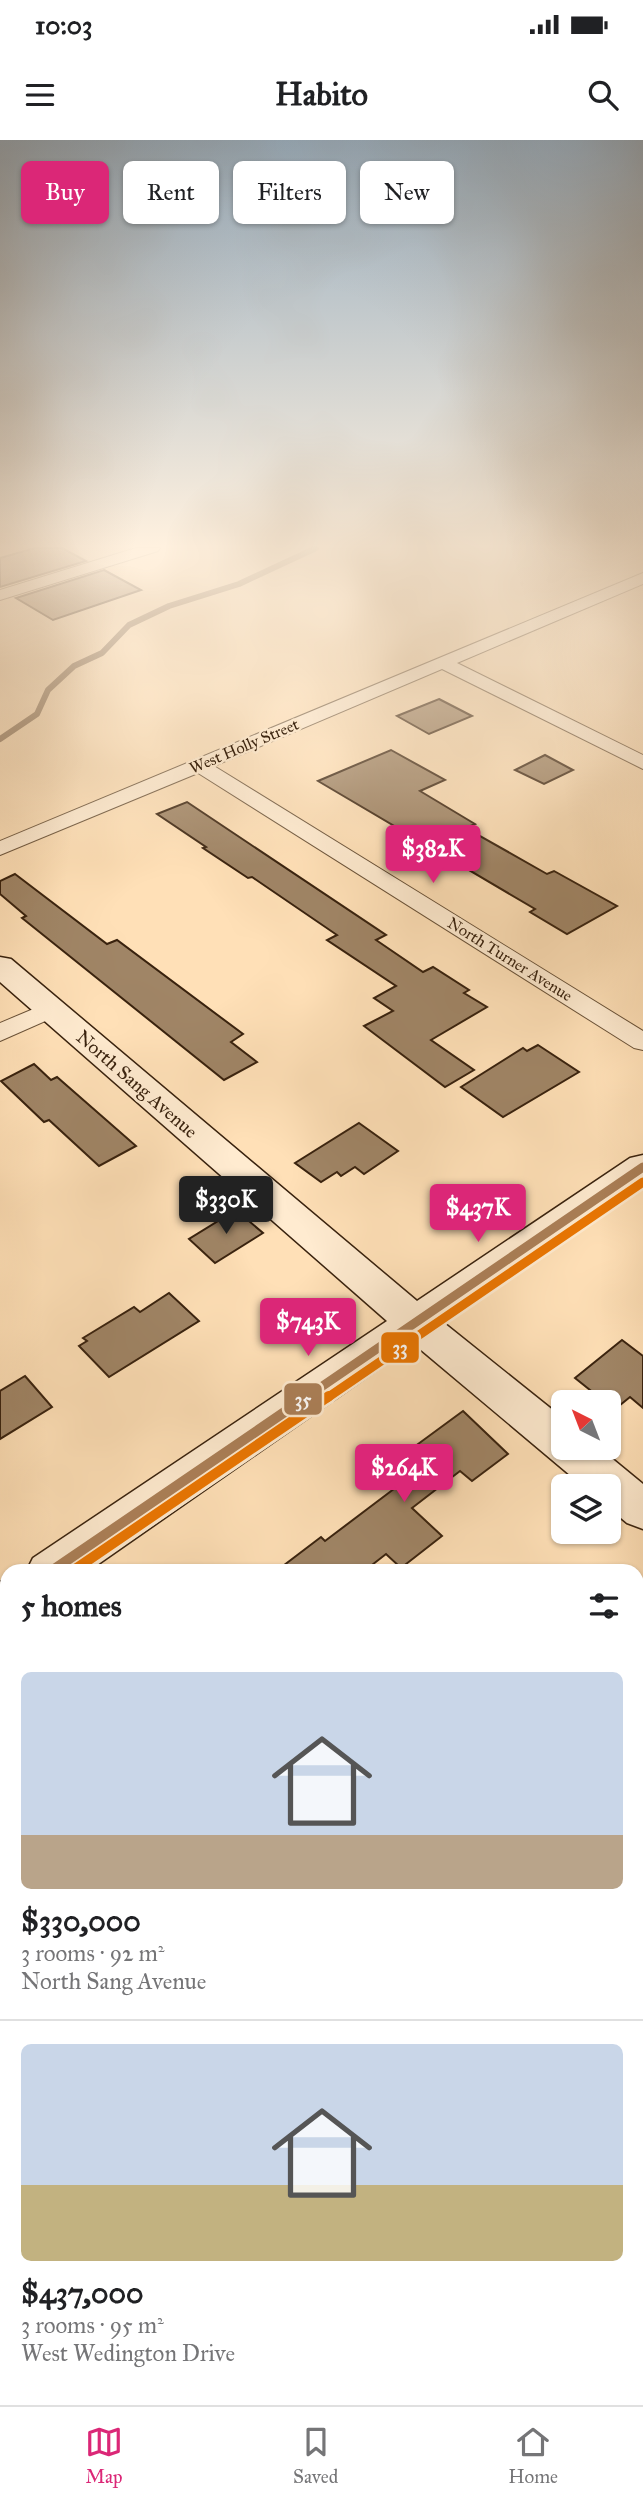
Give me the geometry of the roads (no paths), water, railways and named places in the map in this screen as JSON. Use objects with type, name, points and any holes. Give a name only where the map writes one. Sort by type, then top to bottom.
[{"type":"street","name":"West Holly Street","points":[[0,849],[461,654]]},
{"type":"street","points":[[441,662],[643,763]]},
{"type":"street","name":"North Turner Avenue","points":[[199,765],[643,1042]]},
{"type":"street","name":"North Sang Avenue","points":[[0,966],[415,1322],[551,1434]]},
{"type":"street","points":[[0,1033],[50,1010]]},
{"type":"street","points":[[60,1564],[643,1167]]},
{"type":"street","name":"North Sang Avenue","points":[[582,1460],[643,1510]]},
{"type":"waterway","points":[[0,739],[37,714],[48,690],[74,666],[100,654]]}]
